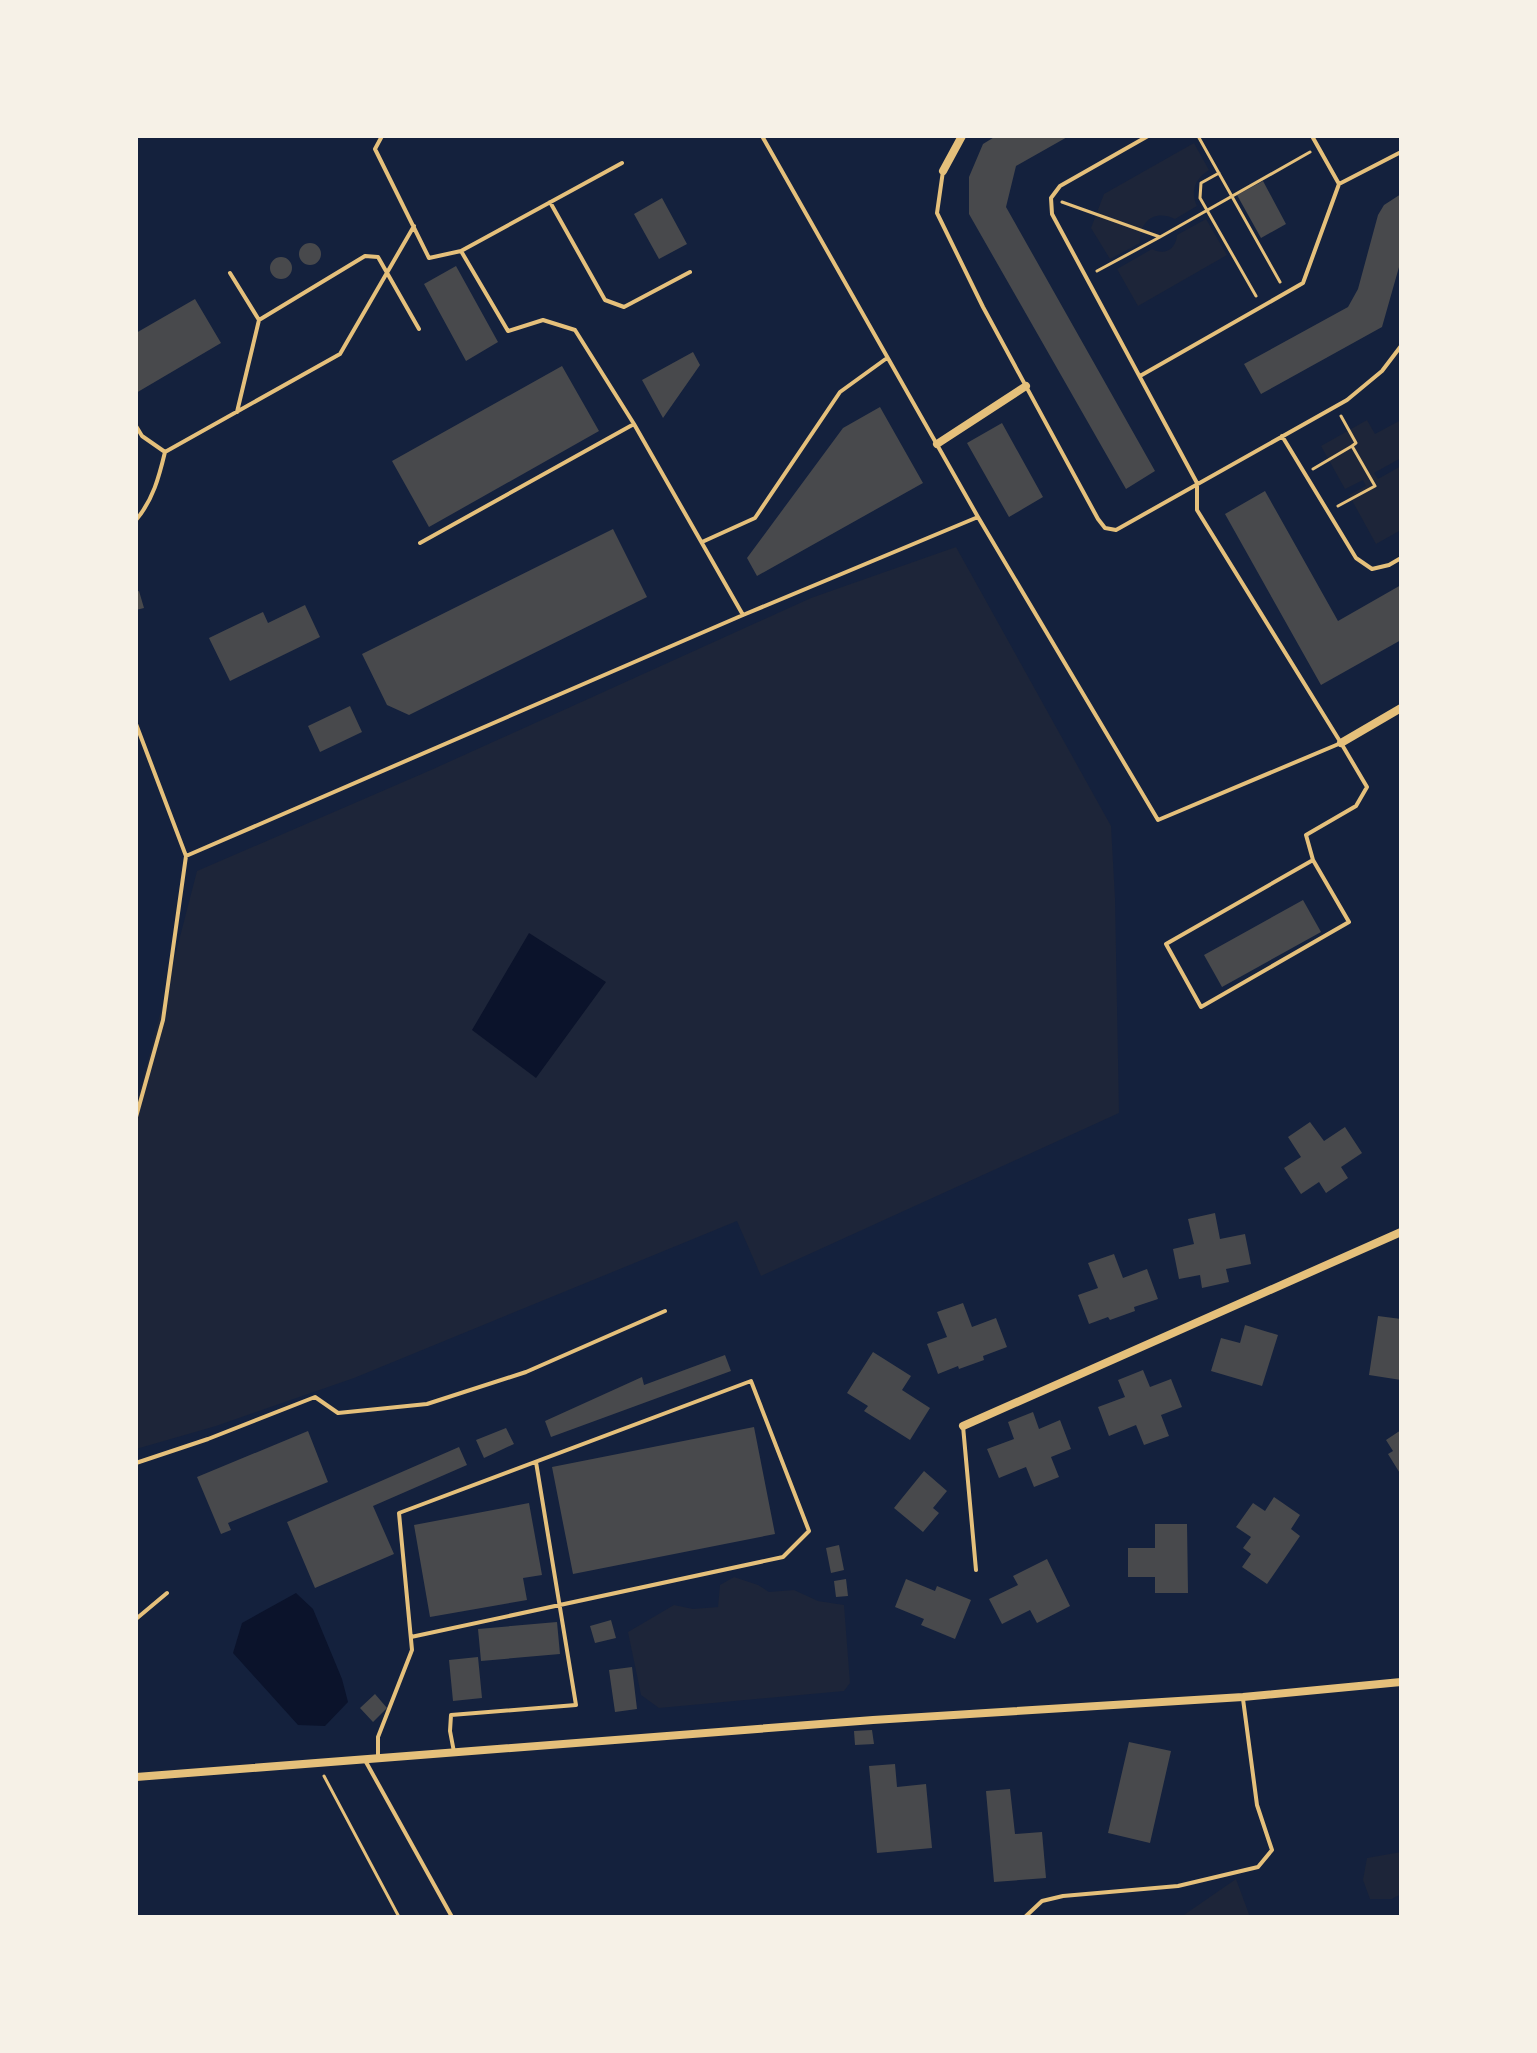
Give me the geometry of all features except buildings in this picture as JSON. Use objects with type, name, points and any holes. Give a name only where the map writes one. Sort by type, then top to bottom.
[{"type":"street","points":[[943,171],[962,136]]},
{"type":"street","points":[[937,444],[1026,386]]},
{"type":"street","points":[[1341,743],[1401,708]]},
{"type":"street","points":[[963,1426],[1401,1232]]},
{"type":"street","points":[[136,1777],[873,1720],[1243,1697],[1401,1682]]},
{"type":"lane","points":[[382,136],[375,149],[429,258],[461,251],[622,163]]},
{"type":"lane","points":[[762,136],[978,517],[1158,820],[1341,743]]},
{"type":"lane","points":[[1148,136],[1060,186],[1051,198],[1052,214],[1197,483],[1197,510],[1367,787],[1356,806],[1306,835],[1313,860],[1349,922],[1201,1007],[1166,944],[1313,860]]},
{"type":"lane","points":[[1312,136],[1339,184]]},
{"type":"lane","points":[[1140,376],[1303,283],[1339,184],[1401,152]]},
{"type":"lane","points":[[943,171],[937,213],[983,307],[1105,528],[1116,530],[1335,406],[1361,390],[1382,371],[1401,346]]},
{"type":"lane","points":[[550,202],[605,300],[624,307],[690,272]]},
{"type":"lane","points":[[136,520],[148,506],[165,452],[340,354],[414,226]]},
{"type":"lane","points":[[461,251],[508,331],[543,320],[575,330],[634,424],[743,615]]},
{"type":"lane","points":[[259,320],[365,256],[378,257],[419,329]]},
{"type":"lane","points":[[230,273],[259,320],[237,412]]},
{"type":"lane","points":[[702,542],[755,518],[840,392],[887,358]]},
{"type":"lane","points":[[420,543],[634,424]]},
{"type":"lane","points":[[136,426],[142,436],[165,452]]},
{"type":"lane","points":[[1282,436],[1356,558],[1372,569],[1401,558]]},
{"type":"lane","points":[[186,856],[978,517]]},
{"type":"lane","points":[[136,724],[186,856],[163,1020],[136,1117]]},
{"type":"lane","points":[[136,1463],[315,1397],[338,1413],[427,1404],[526,1372],[665,1311]]},
{"type":"lane","points":[[378,1758],[378,1737],[412,1650],[399,1513],[751,1381],[809,1531],[783,1557],[411,1637]]},
{"type":"lane","points":[[963,1426],[976,1570]]},
{"type":"lane","points":[[455,1753],[450,1731],[451,1715],[576,1705],[536,1462]]},
{"type":"lane","points":[[136,1619],[167,1593]]},
{"type":"lane","points":[[1025,1917],[1042,1901],[1063,1896],[1178,1886],[1258,1867],[1272,1850],[1257,1805],[1243,1697]]},
{"type":"lane","points":[[365,1760],[452,1917]]},
{"type":"path","points":[[1198,136],[1286,293]]},
{"type":"path","points":[[1086,277],[1318,147]]},
{"type":"path","points":[[1219,173],[1201,183],[1200,198],[1262,306]]},
{"type":"path","points":[[1051,198],[1160,237]]},
{"type":"path","points":[[1305,474],[1356,443],[1335,406]]},
{"type":"path","points":[[1328,512],[1375,486],[1352,446]]},
{"type":"path","points":[[317,1763],[399,1917]]},
{"type":"shaded area","points":[[1194,143],[1209,170],[1195,186],[1197,206],[1175,219],[1161,215],[1150,219],[1142,229],[1140,243],[1110,259],[1091,228],[1104,194]]},
{"type":"shaded area","points":[[1206,219],[1227,255],[1138,306],[1117,269],[1152,249],[1161,252],[1169,250],[1177,235]]},
{"type":"shaded area","points":[[1367,420],[1375,434],[1399,421],[1401,424],[1401,458],[1374,473],[1378,479],[1401,466],[1401,530],[1376,544],[1349,495],[1366,486],[1363,480],[1345,489],[1321,446]]},
{"type":"shaded area","points":[[956,547],[1111,826],[1119,1113],[761,1276],[737,1221],[354,1378],[216,1426],[136,1449],[136,1107],[197,871],[431,770],[811,598]]},
{"type":"shaded area","points":[[529,933],[606,982],[536,1078],[472,1030]]},
{"type":"shaded area","points":[[734,1577],[769,1592],[794,1590],[818,1601],[844,1605],[850,1683],[844,1691],[659,1708],[641,1695],[628,1632],[674,1605],[693,1609],[718,1607],[720,1585]]},
{"type":"shaded area","points":[[296,1593],[313,1609],[342,1679],[348,1702],[325,1726],[298,1725],[233,1653],[242,1623]]},
{"type":"shaded area","points":[[1401,1852],[1401,1894],[1392,1899],[1370,1899],[1363,1880],[1367,1858]]},
{"type":"shaded area","points":[[1236,1879],[1250,1917],[1181,1917]]}]
